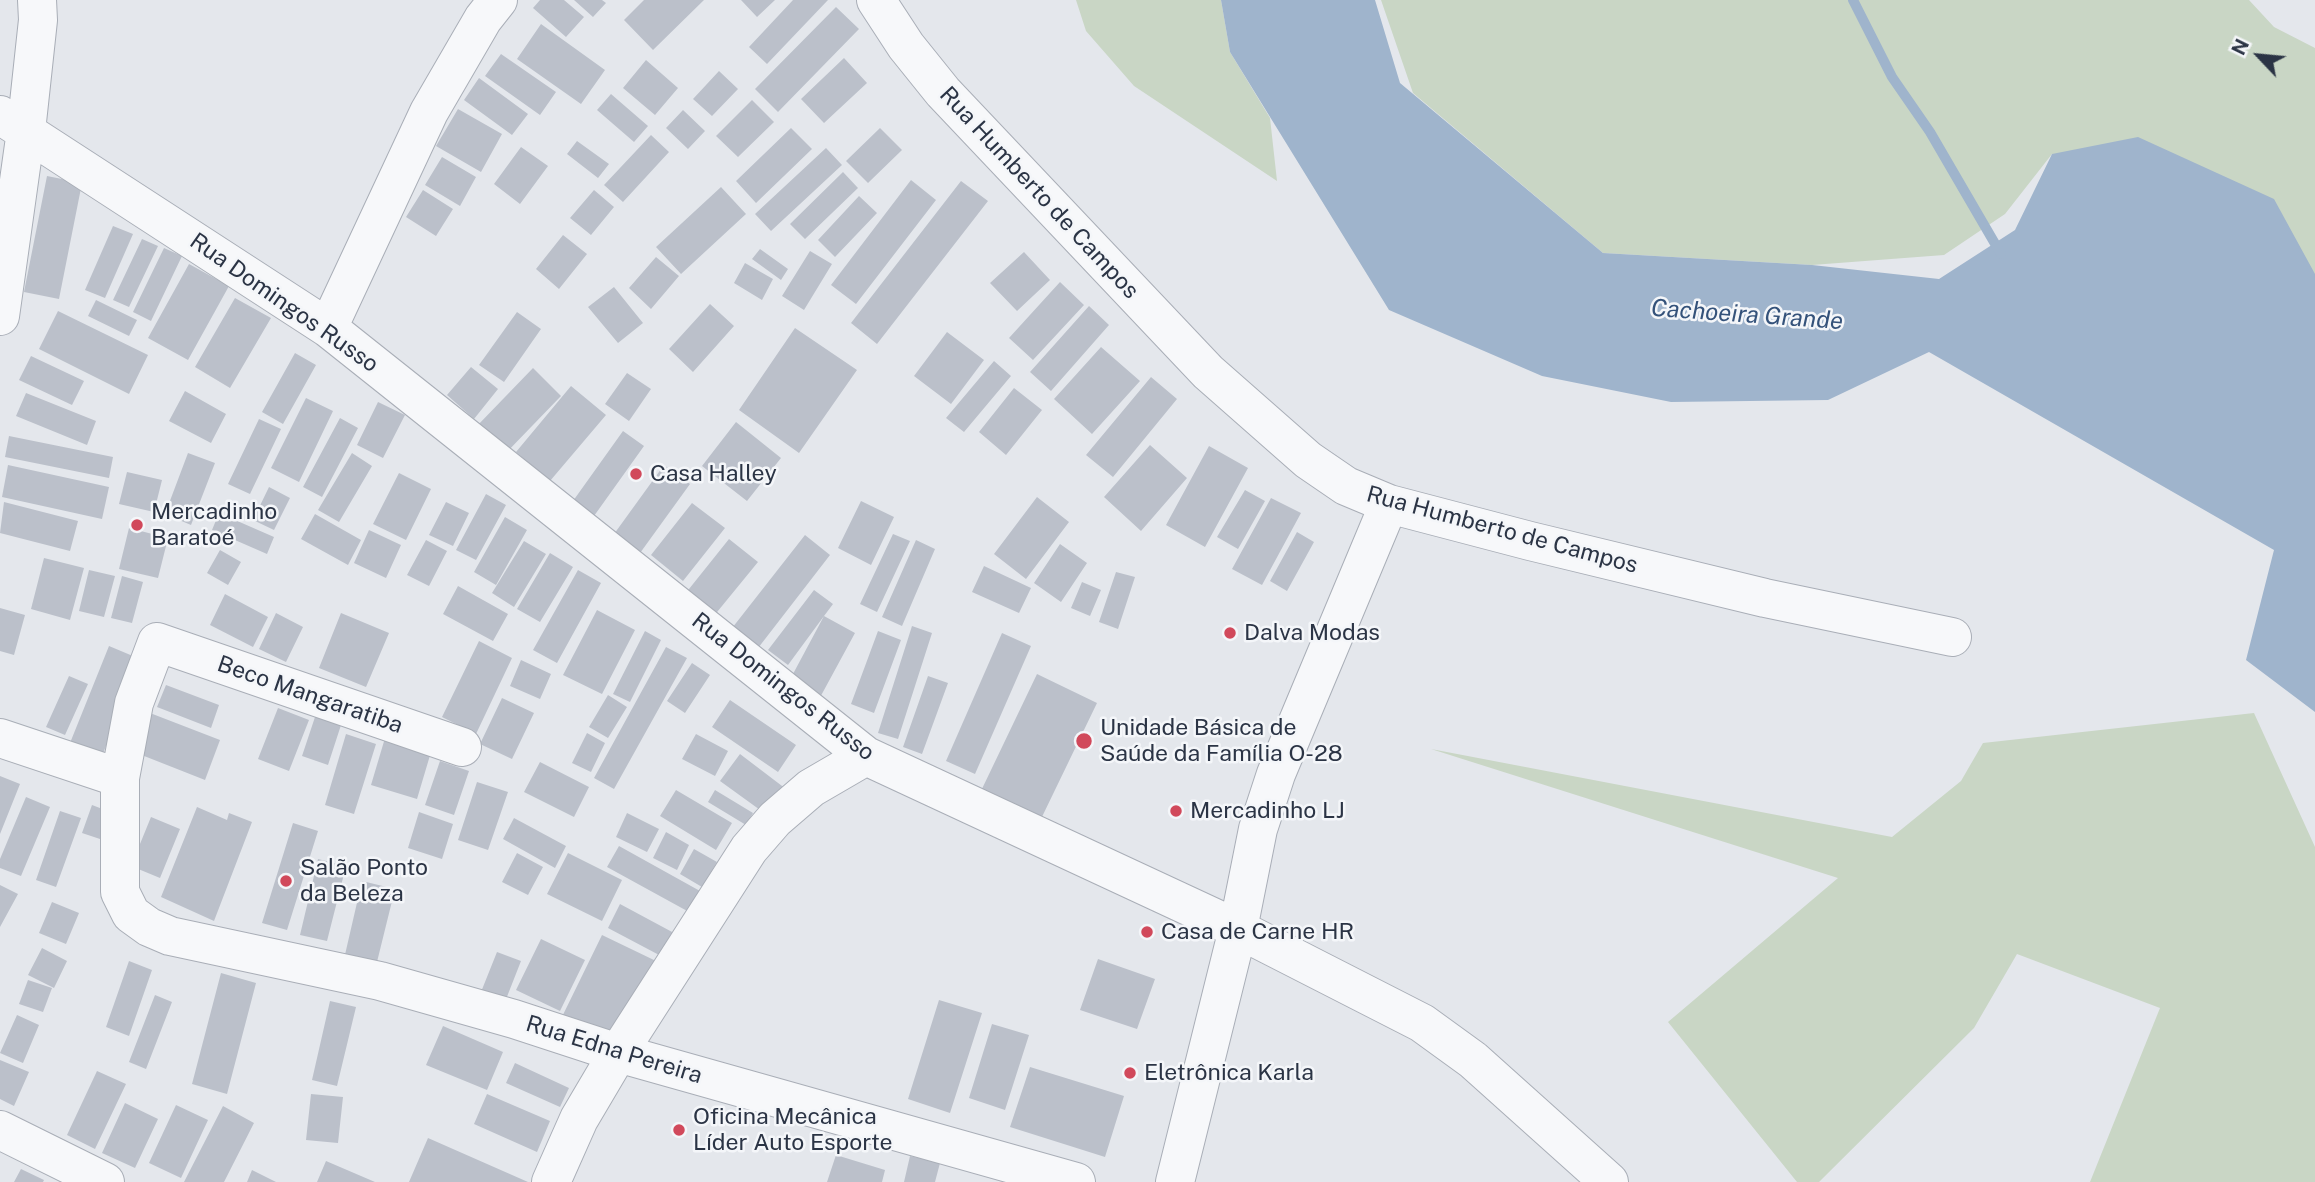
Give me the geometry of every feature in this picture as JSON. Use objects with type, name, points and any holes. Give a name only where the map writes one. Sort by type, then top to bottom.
[{"type":"street","points":[[0,316],[13,123],[38,20],[37,0]]},
{"type":"street","points":[[328,328],[429,112],[483,19],[498,0]]},
{"type":"street","name":"Rua Humberto de Campos","points":[[876,0],[906,46],[943,92],[1208,372],[1308,460],[1346,486],[1389,504],[1765,598],[1952,637]]},
{"type":"street","name":"Rua Domingos Russo","points":[[13,123],[328,328],[866,756],[1238,929],[1422,1023],[1473,1060],[1609,1182]]},
{"type":"street","points":[[1175,1182],[1238,929],[1258,829],[1276,774],[1389,504]]},
{"type":"street","name":"Beco Mangaratiba","points":[[120,778],[134,703],[157,642],[462,747]]},
{"type":"street","points":[[0,738],[120,778]]},
{"type":"street","points":[[551,1182],[579,1119],[748,849],[775,819],[811,788],[866,756]]},
{"type":"street","name":"Rua Edna Pereira","points":[[120,778],[120,892],[131,915],[170,936],[380,981],[514,1019],[618,1054],[1076,1182]]},
{"type":"street","points":[[0,1130],[105,1182]]},
{"type":"green space","points":[[1076,0],[1221,0],[1230,52],[1270,118],[1277,181],[1134,86],[1086,31]]},
{"type":"green space","points":[[1381,0],[2249,0],[2274,27],[2315,48],[2315,305],[2052,154],[2005,214],[1944,255],[1812,265],[1603,253],[1413,93]]},
{"type":"green space","points":[[2254,713],[2315,847],[2315,1182],[2090,1182],[2160,1008],[2017,954],[1974,1028],[1819,1182],[1797,1182],[1668,1022],[1838,878],[1431,749],[1892,837],[1961,781],[1983,743]]},
{"type":"water","name":"Cachoeira Grande","points":[[1221,0],[1375,0],[1400,83],[1603,253],[1812,265],[1939,279],[2015,230],[2052,154],[2138,137],[2274,199],[2315,274],[2315,712],[2246,660],[2274,550],[1929,352],[1828,400],[1671,402],[1542,376],[1389,310],[1230,52]]},
{"type":"building","points":[[540,0],[564,0],[584,17],[566,37],[533,8]]},
{"type":"building","points":[[574,0],[602,0],[606,3],[593,17]]},
{"type":"building","points":[[644,0],[704,0],[653,50],[624,20]]},
{"type":"building","points":[[741,0],[775,0],[757,17]]},
{"type":"building","points":[[793,0],[828,0],[767,64],[749,47]]},
{"type":"building","points":[[836,7],[859,29],[778,112],[755,89]]},
{"type":"building","points":[[541,24],[605,70],[581,104],[517,59]]},
{"type":"building","points":[[501,54],[556,92],[540,115],[485,76]]},
{"type":"building","points":[[844,58],[867,83],[824,123],[801,99]]},
{"type":"building","points":[[646,60],[678,88],[655,115],[623,88]]},
{"type":"building","points":[[719,71],[738,89],[712,116],[693,99]]},
{"type":"building","points":[[479,78],[528,114],[512,135],[464,100]]},
{"type":"building","points":[[611,94],[648,126],[634,142],[597,110]]},
{"type":"building","points":[[752,100],[774,122],[738,157],[716,136]]},
{"type":"building","points":[[458,109],[502,134],[481,172],[436,146]]},
{"type":"building","points":[[683,110],[705,131],[688,149],[666,128]]},
{"type":"building","points":[[791,128],[812,149],[756,203],[736,181]]},
{"type":"building","points":[[880,128],[902,150],[868,183],[846,161]]},
{"type":"building","points":[[651,135],[669,152],[623,202],[604,185]]},
{"type":"building","points":[[577,141],[609,164],[598,178],[567,154]]},
{"type":"building","points":[[521,147],[548,166],[520,204],[494,184]]},
{"type":"building","points":[[826,148],[842,165],[771,231],[755,214]]},
{"type":"building","points":[[442,157],[476,177],[460,206],[425,185]]},
{"type":"building","points":[[843,172],[858,188],[805,239],[790,224]]},
{"type":"building","points":[[47,176],[82,183],[59,299],[24,292]]},
{"type":"building","points":[[911,180],[936,200],[856,304],[831,285]]},
{"type":"building","points":[[961,181],[988,201],[877,344],[851,323]]},
{"type":"building","points":[[721,187],[746,214],[681,274],[656,247]]},
{"type":"building","points":[[423,190],[453,209],[436,236],[406,217]]},
{"type":"building","points":[[594,190],[614,207],[591,235],[570,218]]},
{"type":"building","points":[[859,196],[877,213],[835,257],[818,240]]},
{"type":"building","points":[[113,226],[133,234],[105,298],[85,290]]},
{"type":"building","points":[[563,235],[587,254],[559,289],[536,269]]},
{"type":"building","points":[[142,239],[158,246],[129,307],[113,300]]},
{"type":"building","points":[[164,248],[182,256],[151,321],[133,312]]},
{"type":"building","points":[[760,249],[788,269],[781,280],[752,259]]},
{"type":"building","points":[[810,251],[832,264],[804,310],[782,296]]},
{"type":"building","points":[[1024,252],[1050,280],[1017,311],[990,283]]},
{"type":"building","points":[[656,257],[679,276],[651,309],[629,288]]},
{"type":"building","points":[[745,263],[773,279],[762,300],[734,283]]},
{"type":"building","points":[[189,264],[229,286],[188,360],[148,338]]},
{"type":"building","points":[[1060,282],[1084,305],[1033,360],[1009,338]]},
{"type":"building","points":[[614,287],[643,323],[618,343],[588,307]]},
{"type":"building","points":[[235,298],[271,318],[230,388],[195,367]]},
{"type":"building","points":[[96,300],[137,320],[129,336],[88,316]]},
{"type":"building","points":[[710,304],[734,326],[693,372],[669,349]]},
{"type":"building","points":[[1089,306],[1109,325],[1051,391],[1030,372]]},
{"type":"building","points":[[58,311],[148,355],[129,394],[39,349]]},
{"type":"building","points":[[517,312],[541,329],[504,382],[479,365]]},
{"type":"building","points":[[795,328],[857,370],[799,453],[739,410]]},
{"type":"building","points":[[947,332],[984,360],[951,404],[914,376]]},
{"type":"building","points":[[1101,347],[1140,381],[1092,434],[1054,399]]},
{"type":"building","points":[[295,353],[316,365],[283,424],[262,412]]},
{"type":"building","points":[[31,356],[84,381],[72,405],[19,380]]},
{"type":"building","points":[[994,361],[1011,376],[964,432],[946,418]]},
{"type":"building","points":[[471,367],[498,389],[474,419],[447,395]]},
{"type":"building","points":[[533,368],[561,396],[504,455],[476,427]]},
{"type":"building","points":[[627,373],[651,389],[629,421],[605,404]]},
{"type":"building","points":[[1151,377],[1177,399],[1113,477],[1086,455]]},
{"type":"building","points":[[571,386],[606,415],[550,481],[516,452]]},
{"type":"building","points":[[1014,388],[1042,410],[1006,455],[979,432]]},
{"type":"building","points":[[185,391],[226,414],[211,443],[169,421]]},
{"type":"building","points":[[26,393],[96,421],[87,445],[16,416]]},
{"type":"building","points":[[306,398],[333,411],[299,482],[271,468]]},
{"type":"building","points":[[378,402],[405,415],[383,458],[357,445]]},
{"type":"building","points":[[340,418],[358,428],[322,497],[303,487]]},
{"type":"building","points":[[259,419],[281,429],[250,494],[228,484]]},
{"type":"building","points":[[736,422],[781,458],[747,501],[702,466]]},
{"type":"building","points":[[623,431],[644,446],[594,516],[573,501]]},
{"type":"building","points":[[9,436],[113,457],[109,478],[5,457]]},
{"type":"building","points":[[1150,445],[1187,478],[1141,531],[1104,497]]},
{"type":"building","points":[[1209,446],[1248,468],[1205,547],[1166,525]]},
{"type":"building","points":[[188,453],[215,463],[191,525],[165,514]]},
{"type":"building","points":[[352,453],[372,466],[339,522],[318,510]]},
{"type":"building","points":[[8,465],[109,487],[102,519],[2,497]]},
{"type":"building","points":[[664,465],[690,484],[635,560],[609,541]]},
{"type":"building","points":[[127,472],[162,480],[154,512],[119,504]]},
{"type":"building","points":[[399,473],[431,489],[406,540],[373,524]]},
{"type":"building","points":[[269,487],[290,498],[274,530],[253,520]]},
{"type":"building","points":[[1245,490],[1265,501],[1238,549],[1217,537]]},
{"type":"building","points":[[486,494],[506,505],[476,560],[456,550]]},
{"type":"building","points":[[1037,497],[1069,522],[1026,579],[994,554]]},
{"type":"building","points":[[1271,498],[1301,513],[1262,585],[1232,569]]},
{"type":"building","points":[[861,501],[894,517],[871,565],[838,548]]},
{"type":"building","points":[[4,502],[78,521],[70,551],[0,533]]},
{"type":"building","points":[[446,502],[469,513],[453,546],[429,535]]},
{"type":"building","points":[[692,503],[725,528],[683,581],[651,555]]},
{"type":"building","points":[[219,513],[274,537],[267,554],[212,530]]},
{"type":"building","points":[[315,514],[361,540],[348,565],[301,539]]},
{"type":"building","points":[[505,517],[527,530],[496,585],[474,572]]},
{"type":"building","points":[[129,528],[168,538],[158,578],[119,569]]},
{"type":"building","points":[[369,530],[401,545],[386,578],[354,563]]},
{"type":"building","points":[[1297,532],[1314,542],[1287,591],[1270,581]]},
{"type":"building","points":[[893,534],[910,541],[877,612],[860,604]]},
{"type":"building","points":[[805,535],[830,555],[755,652],[729,632]]},
{"type":"building","points":[[729,539],[758,562],[713,617],[685,594]]},
{"type":"building","points":[[426,540],[447,551],[429,586],[407,575]]},
{"type":"building","points":[[916,540],[935,549],[902,626],[882,617]]},
{"type":"building","points":[[524,541],[546,554],[514,607],[492,593]]},
{"type":"building","points":[[1060,544],[1087,563],[1061,602],[1034,583]]},
{"type":"building","points":[[220,550],[241,562],[228,585],[207,573]]},
{"type":"building","points":[[550,553],[573,567],[540,622],[517,609]]},
{"type":"building","points":[[44,558],[84,568],[70,620],[31,609]]},
{"type":"building","points":[[984,566],[1031,588],[1019,613],[972,592]]},
{"type":"building","points":[[89,570],[115,576],[104,617],[79,611]]},
{"type":"building","points":[[578,570],[601,583],[557,663],[533,650]]},
{"type":"building","points":[[1116,572],[1135,577],[1118,629],[1099,622]]},
{"type":"building","points":[[122,576],[143,582],[132,623],[111,618]]},
{"type":"building","points":[[1082,582],[1101,590],[1090,616],[1071,608]]},
{"type":"building","points":[[458,586],[508,614],[493,641],[443,614]]},
{"type":"building","points":[[814,590],[833,604],[788,665],[768,650]]},
{"type":"building","points":[[225,594],[268,617],[253,647],[210,625]]},
{"type":"building","points":[[0,608],[25,615],[14,655],[0,651]]},
{"type":"building","points":[[597,610],[635,630],[602,694],[563,675]]},
{"type":"building","points":[[276,613],[303,627],[286,662],[259,649]]},
{"type":"building","points":[[341,613],[389,633],[366,687],[319,668]]},
{"type":"building","points":[[824,616],[855,633],[817,703],[786,687]]},
{"type":"building","points":[[912,626],[932,633],[898,739],[878,733]]},
{"type":"building","points":[[645,631],[661,640],[630,702],[613,694]]},
{"type":"building","points":[[878,631],[901,640],[874,713],[851,704]]},
{"type":"building","points":[[1002,633],[1031,646],[975,774],[946,761]]},
{"type":"building","points":[[479,641],[512,658],[476,734],[442,717]]},
{"type":"building","points":[[109,646],[140,659],[102,756],[70,743]]},
{"type":"building","points":[[666,647],[687,658],[614,789],[594,778]]},
{"type":"building","points":[[521,660],[551,674],[540,699],[510,686]]},
{"type":"building","points":[[692,663],[710,675],[685,713],[667,701]]},
{"type":"building","points":[[1037,674],[1097,703],[1040,821],[980,793]]},
{"type":"building","points":[[69,676],[88,684],[65,735],[46,727]]},
{"type":"building","points":[[928,676],[948,683],[922,754],[903,747]]},
{"type":"building","points":[[166,685],[219,705],[211,728],[157,707]]},
{"type":"building","points":[[608,695],[627,707],[608,738],[589,727]]},
{"type":"building","points":[[502,698],[534,713],[512,759],[480,744]]},
{"type":"building","points":[[730,700],[796,745],[778,772],[712,727]]},
{"type":"building","points":[[278,708],[309,720],[289,771],[258,759]]},
{"type":"building","points":[[150,713],[220,740],[205,780],[134,752]]},
{"type":"building","points":[[315,717],[341,725],[328,765],[302,756]]},
{"type":"building","points":[[587,733],[605,743],[591,772],[572,763]]},
{"type":"building","points":[[346,734],[376,744],[354,814],[325,805]]},
{"type":"building","points":[[696,734],[728,751],[715,776],[682,759]]},
{"type":"building","points":[[385,738],[431,752],[417,799],[371,785]]},
{"type":"building","points":[[740,754],[786,789],[767,815],[720,781]]},
{"type":"building","points":[[440,761],[469,771],[454,815],[425,805]]},
{"type":"building","points":[[540,762],[589,787],[574,817],[524,792]]},
{"type":"building","points":[[0,776],[20,784],[0,834]]},
{"type":"building","points":[[477,782],[508,792],[488,850],[458,840]]},
{"type":"building","points":[[676,790],[732,823],[716,850],[660,816]]},
{"type":"building","points":[[715,790],[753,813],[746,825],[708,802]]},
{"type":"building","points":[[26,797],[50,807],[21,876],[0,868],[0,859]]},
{"type":"building","points":[[92,805],[113,813],[103,840],[82,833]]},
{"type":"building","points":[[197,807],[227,820],[229,813],[252,822],[214,921],[161,897]]},
{"type":"building","points":[[60,811],[81,818],[56,887],[36,880]]},
{"type":"building","points":[[419,812],[453,824],[442,859],[408,848]]},
{"type":"building","points":[[627,813],[659,829],[647,852],[616,837]]},
{"type":"building","points":[[151,817],[180,829],[160,878],[131,866]]},
{"type":"building","points":[[514,818],[566,846],[555,868],[503,839]]},
{"type":"building","points":[[293,823],[318,831],[287,930],[262,923]]},
{"type":"building","points":[[666,832],[689,845],[677,870],[653,858]]},
{"type":"building","points":[[619,846],[700,891],[689,912],[607,867]]},
{"type":"building","points":[[694,849],[717,862],[702,887],[680,874]]},
{"type":"building","points":[[517,853],[543,867],[528,895],[502,882]]},
{"type":"building","points":[[568,853],[622,880],[602,921],[547,894]]},
{"type":"building","points":[[318,859],[346,866],[327,941],[300,935]]},
{"type":"building","points":[[362,881],[395,889],[376,966],[344,959]]},
{"type":"building","points":[[0,885],[18,894],[0,927]]},
{"type":"building","points":[[52,902],[79,913],[66,944],[39,933]]},
{"type":"building","points":[[620,904],[674,933],[661,956],[608,928]]},
{"type":"building","points":[[602,935],[656,961],[613,1051],[558,1025]]},
{"type":"building","points":[[541,939],[585,960],[560,1011],[516,990]]},
{"type":"building","points":[[42,948],[67,961],[54,988],[28,975]]},
{"type":"building","points":[[497,952],[521,961],[501,1012],[477,1002]]},
{"type":"building","points":[[1098,959],[1155,979],[1137,1029],[1080,1010]]},
{"type":"building","points":[[129,961],[152,970],[129,1036],[106,1027]]},
{"type":"building","points":[[221,973],[256,983],[227,1094],[192,1084]]},
{"type":"building","points":[[28,980],[52,988],[43,1012],[19,1004]]},
{"type":"building","points":[[155,995],[172,1002],[146,1069],[129,1062]]},
{"type":"building","points":[[939,1000],[982,1013],[950,1113],[908,1099]]},
{"type":"building","points":[[330,1001],[356,1007],[337,1086],[312,1080]]},
{"type":"building","points":[[17,1015],[39,1025],[23,1063],[0,1053]]},
{"type":"building","points":[[992,1024],[1029,1035],[1005,1110],[969,1098]]},
{"type":"building","points":[[443,1026],[503,1052],[487,1090],[426,1065]]},
{"type":"building","points":[[0,1060],[29,1072],[14,1106],[0,1099]]},
{"type":"building","points":[[515,1063],[569,1088],[560,1107],[506,1083]]},
{"type":"building","points":[[1030,1067],[1124,1096],[1105,1157],[1010,1127]]},
{"type":"building","points":[[97,1071],[126,1084],[95,1149],[67,1135]]},
{"type":"building","points":[[311,1094],[343,1097],[338,1143],[306,1140]]},
{"type":"building","points":[[487,1094],[550,1121],[537,1152],[474,1124]]},
{"type":"building","points":[[125,1103],[158,1119],[135,1168],[102,1153]]},
{"type":"building","points":[[176,1105],[208,1120],[181,1178],[149,1163]]},
{"type":"building","points":[[223,1106],[254,1123],[224,1182],[184,1182]]},
{"type":"building","points":[[428,1138],[528,1182],[409,1182]]},
{"type":"building","points":[[836,1155],[885,1170],[882,1182],[827,1182]]},
{"type":"building","points":[[910,1156],[940,1163],[935,1182],[904,1182]]},
{"type":"building","points":[[326,1161],[375,1182],[317,1182]]},
{"type":"building","points":[[21,1169],[44,1180],[43,1182],[14,1182]]},
{"type":"building","points":[[252,1170],[276,1182],[247,1182]]},
{"type":"waterway","points":[[1853,0],[1892,77],[1930,132],[2001,254]]},
{"type":"place","name":"Casa Halley","points":[[636,474]]},
{"type":"place","name":"Mercadinho Baratoé","points":[[137,525]]},
{"type":"place","name":"Dalva Modas","points":[[1230,633]]},
{"type":"place","name":"Unidade Básica de Saúde da Família O-28","points":[[1084,741]]},
{"type":"place","name":"Mercadinho LJ","points":[[1176,811]]},
{"type":"place","name":"Salão Ponto da Beleza","points":[[286,881]]},
{"type":"place","name":"Casa de Carne HR","points":[[1147,932]]},
{"type":"place","name":"Eletrônica Karla","points":[[1130,1073]]},
{"type":"place","name":"Oficina Mecânica Líder Auto Esporte","points":[[679,1130]]}]
